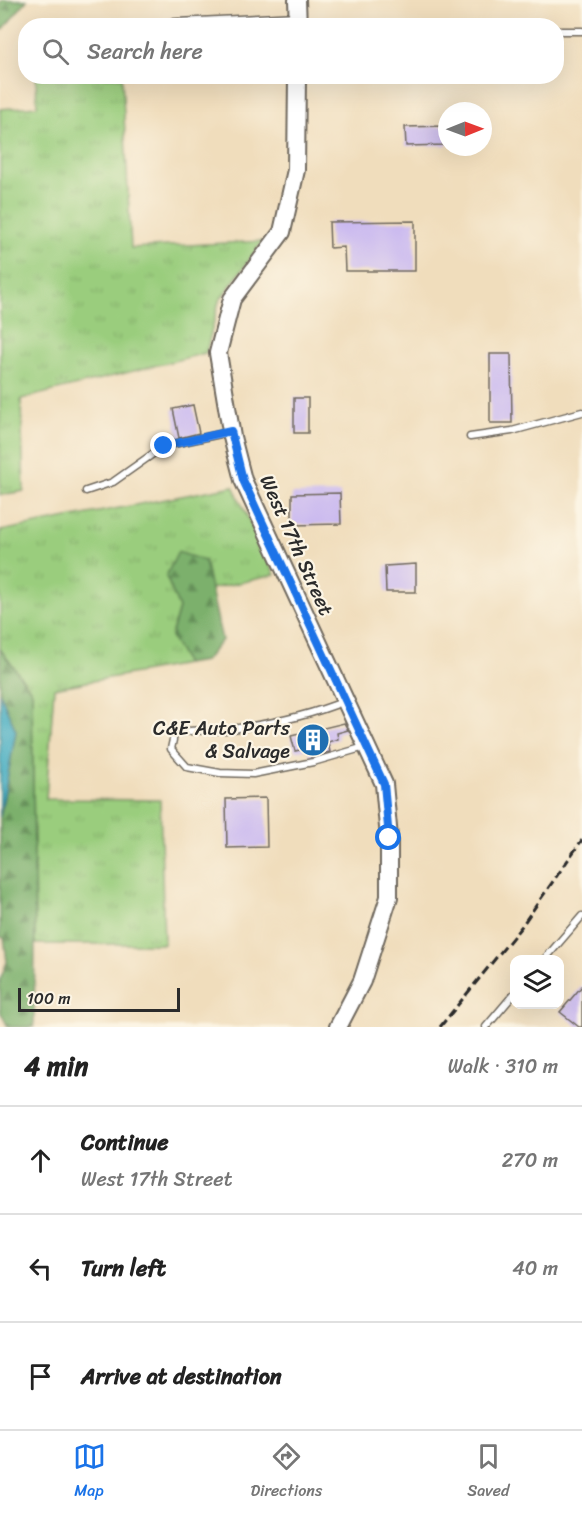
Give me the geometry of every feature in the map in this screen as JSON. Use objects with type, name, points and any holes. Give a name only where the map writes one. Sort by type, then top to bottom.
[{"type":"street","name":"West 17th Street","points":[[297,84],[296,170],[282,232],[232,299],[218,353],[231,431],[243,480],[384,784],[389,838],[389,897],[362,981],[338,1027]]},
{"type":"lane","points":[[235,18],[297,14]]},
{"type":"lane","points":[[564,31],[582,31]]},
{"type":"lane","points":[[470,437],[512,431],[582,412]]},
{"type":"lane","points":[[86,491],[113,482],[164,446],[231,431]]},
{"type":"lane","points":[[345,701],[300,717],[257,726],[183,731],[174,735],[171,749],[187,766],[220,773],[254,774],[313,762],[366,746]]},
{"type":"lane","points":[[548,955],[582,916]]},
{"type":"lane","points":[[486,1027],[510,999]]},
{"type":"green space","points":[[2,0],[27,0],[0,33],[0,3]]},
{"type":"green space","points":[[36,84],[122,84],[131,248],[263,241],[219,301],[206,353],[21,399],[24,491],[0,495],[0,109],[37,106]]},
{"type":"green space","points":[[233,486],[275,575],[210,589],[205,561],[166,576],[179,608],[171,636],[186,664],[54,688],[46,799],[160,800],[164,944],[35,944],[32,692],[0,649],[0,531]]},
{"type":"green space","points":[[178,552],[205,561],[222,640],[205,661],[186,664],[171,636],[179,608],[166,576]]},
{"type":"green space","points":[[0,649],[32,692],[34,1027],[8,1027],[0,1011],[0,980],[7,962],[4,938],[0,937],[0,817],[16,731],[0,693]]},
{"type":"water","points":[[0,693],[16,731],[0,817]]},
{"type":"building","points":[[438,126],[438,145],[406,146],[405,127]]},
{"type":"building","points":[[415,221],[415,271],[345,271],[344,247],[330,248],[329,222]]},
{"type":"building","points":[[490,354],[511,354],[512,423],[490,423]]},
{"type":"building","points":[[294,398],[308,398],[308,433],[294,433]]},
{"type":"building","points":[[193,405],[199,433],[179,438],[173,409]]},
{"type":"building","points":[[340,493],[341,524],[292,525],[292,494]]},
{"type":"building","points":[[416,564],[416,592],[386,592],[385,566]]},
{"type":"building","name":"C&E Auto Parts & Salvage","points":[[344,723],[348,730],[337,733],[338,739],[328,742],[330,752],[311,757],[309,748],[295,751],[291,736]]},
{"type":"building","points":[[266,798],[267,847],[227,848],[226,799]]},
{"type":"building","points":[[582,986],[582,1027],[560,1012]]},
{"type":"railway","points":[[440,1027],[521,927],[582,840]]},
{"type":"place","name":"C&E Auto Parts & Salvage","points":[[313,740]]},
{"type":"route","points":[[164,446],[231,431],[243,480],[384,784],[389,838]]}]
